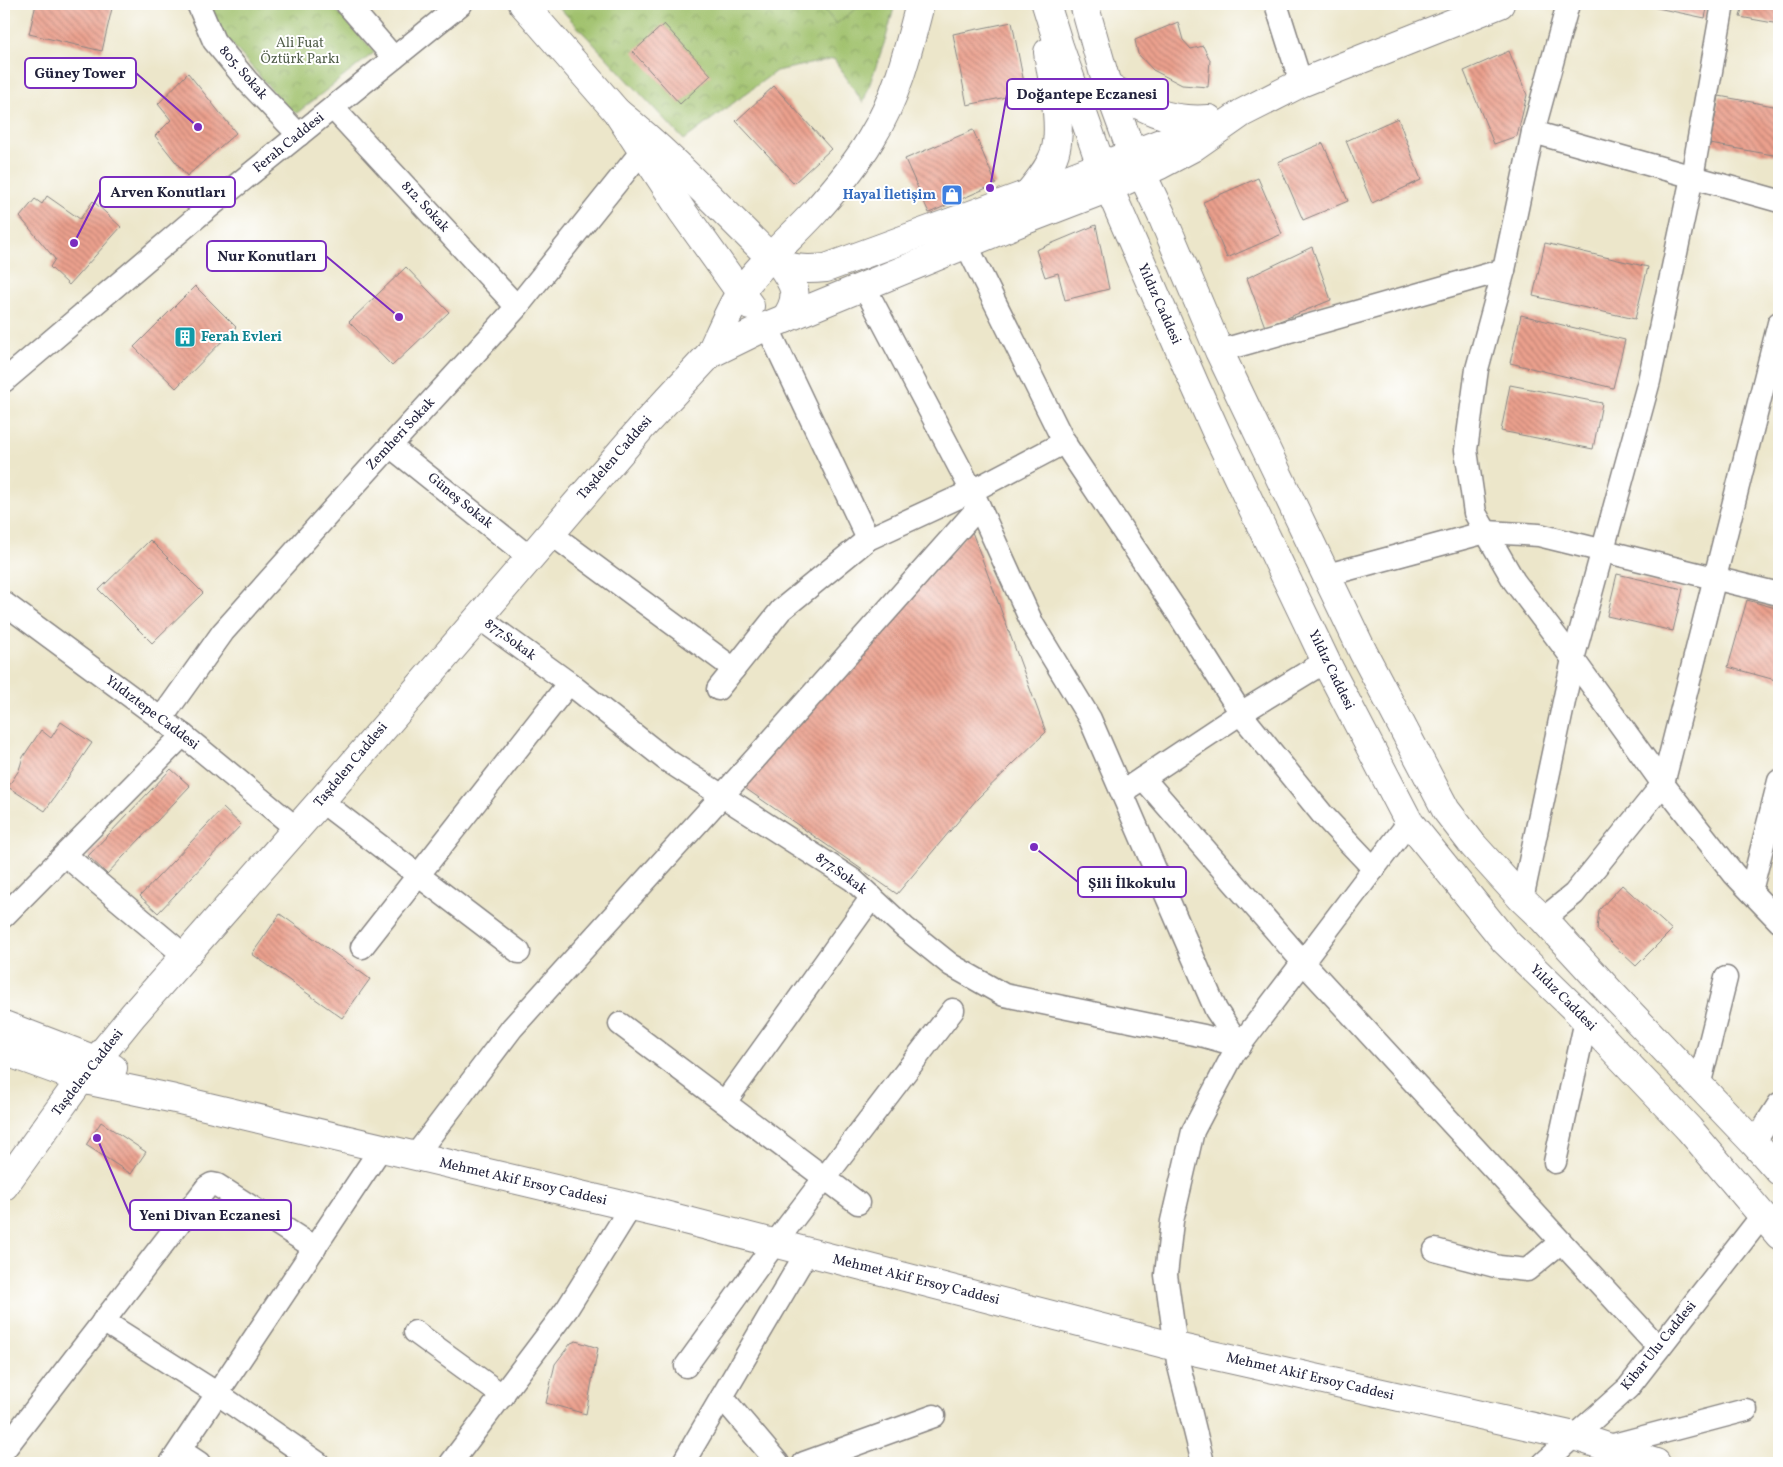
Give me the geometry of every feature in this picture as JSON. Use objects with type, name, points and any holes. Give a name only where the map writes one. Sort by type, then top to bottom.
[{"type":"main road","points":[[523,4],[617,112],[740,293],[776,322]]},
{"type":"main road","points":[[710,354],[740,293],[775,260],[852,167],[871,140],[895,91],[920,4]]},
{"type":"main road","points":[[1028,194],[1048,167],[1058,137],[1053,86],[1040,4]]},
{"type":"main road","name":"Yıldız Caddesi","points":[[1046,4],[1105,176],[1218,436],[1326,661],[1408,822],[1505,941],[1586,1020],[1689,1129],[1770,1225]]},
{"type":"main road","points":[[1084,4],[1107,85],[1136,163],[1162,216],[1219,350],[1363,652],[1446,810],[1473,845],[1522,899],[1754,1143],[1779,1172]]},
{"type":"main road","points":[[710,354],[776,322],[966,244],[1105,176],[1136,163],[1192,148],[1233,116],[1301,83],[1500,4]]},
{"type":"main road","points":[[1107,85],[1141,107],[1162,115],[1188,121],[1233,116]]},
{"type":"main road","points":[[617,112],[667,155],[775,260],[792,280],[795,297],[792,309],[776,322]]},
{"type":"main road","points":[[775,260],[794,268],[808,270],[826,268],[1028,194],[1105,176]]},
{"type":"main road","name":"Taşdelen Caddesi","points":[[4,1186],[89,1070],[133,1015],[297,829],[643,426],[710,354]]},
{"type":"main road","name":"Mehmet Akif Ersoy Caddesi","points":[[4,1025],[89,1070]]},
{"type":"main road","name":"Mehmet Akif Ersoy Caddesi","points":[[4,1051],[89,1070],[175,1098],[775,1244],[1176,1347],[1574,1436],[1642,1461]]},
{"type":"street","name":"805. Sokak","points":[[198,4],[214,41],[248,82],[299,135]]},
{"type":"street","points":[[347,4],[394,58]]},
{"type":"street","name":"Ferah Caddesi","points":[[4,381],[150,256],[462,4]]},
{"type":"street","points":[[1276,4],[1301,83]]},
{"type":"street","points":[[1568,4],[1533,132],[1504,270],[1478,365],[1466,450],[1475,513],[1514,581],[1663,784],[1734,874],[1779,921]]},
{"type":"street","points":[[1522,899],[1573,659],[1649,381],[1692,177],[1722,4]]},
{"type":"street","name":"812. Sokak","points":[[333,108],[517,307]]},
{"type":"street","points":[[1533,132],[1779,201]]},
{"type":"street","name":"Zemheri Sokak","points":[[161,719],[223,632],[517,307],[642,151]]},
{"type":"street","points":[[966,244],[1065,442],[1241,713],[1322,814],[1374,869]]},
{"type":"street","points":[[1219,350],[1504,270]]},
{"type":"street","points":[[864,286],[975,499],[1033,624],[1090,719],[1216,1010],[1240,1046]]},
{"type":"street","points":[[776,322],[868,540]]},
{"type":"street","points":[[1543,919],[1574,894],[1663,784],[1779,323]]},
{"type":"street","points":[[718,689],[781,610],[868,540],[975,499],[1065,442]]},
{"type":"street","name":"Güneş Sokak","points":[[390,446],[529,557]]},
{"type":"street","points":[[415,1156],[512,1028],[722,796],[975,499]]},
{"type":"street","points":[[1327,575],[1486,532],[1539,534],[1779,594]]},
{"type":"street","points":[[550,533],[734,669]]},
{"type":"street","name":"Yıldıztepe Caddesi","points":[[4,603],[183,734],[297,829]]},
{"type":"street","name":"877.Sokak","points":[[478,617],[569,683],[665,759],[853,880],[905,928],[951,965],[1004,995],[1204,1036],[1240,1046]]},
{"type":"street","points":[[1122,792],[1241,713],[1326,661]]},
{"type":"street","points":[[362,947],[569,683]]},
{"type":"street","points":[[4,916],[183,734]]},
{"type":"street","points":[[1143,778],[1303,962],[1658,1348]]},
{"type":"street","points":[[1751,891],[1779,781]]},
{"type":"street","points":[[321,801],[519,952]]},
{"type":"street","points":[[1203,1463],[1176,1347],[1166,1275],[1172,1221],[1193,1130],[1234,1054],[1408,822]]},
{"type":"street","points":[[65,855],[185,956]]},
{"type":"street","points":[[725,1102],[872,897]]},
{"type":"street","points":[[1699,1086],[1726,978]]},
{"type":"street","points":[[686,1366],[775,1244],[953,1010]]},
{"type":"street","points":[[1555,1162],[1586,1020]]},
{"type":"street","points":[[620,1024],[858,1203]]},
{"type":"street","points":[[1754,1143],[1779,1104]]},
{"type":"street","points":[[184,1459],[218,1394],[381,1148]]},
{"type":"street","points":[[4,1450],[207,1187],[217,1184],[315,1248]]},
{"type":"street","points":[[451,1463],[567,1309],[630,1208]]},
{"type":"street","name":"Kibar Ulu Caddesi","points":[[1544,1463],[1628,1388],[1658,1348],[1770,1225]]},
{"type":"street","points":[[1435,1250],[1498,1267],[1527,1270],[1561,1242]]},
{"type":"street","points":[[683,1463],[807,1252]]},
{"type":"street","points":[[103,1321],[218,1394],[317,1463]]},
{"type":"street","points":[[415,1332],[503,1396]]},
{"type":"street","points":[[722,1397],[778,1463]]},
{"type":"street","points":[[1606,1447],[1746,1410]]},
{"type":"street","points":[[804,1463],[934,1416]]},
{"type":"street","points":[[4,1457],[13,1463]]},
{"type":"green space","name":"Ali Fuat Öztürk Parkı","points":[[205,4],[330,4],[375,52],[297,113],[288,109],[212,21]]},
{"type":"green space","points":[[556,4],[895,4],[886,38],[863,103],[834,59],[776,71],[684,140]]},
{"type":"green space","points":[[820,4],[862,4],[836,24]]},
{"type":"building","points":[[36,4],[113,4],[102,51],[29,34]]},
{"type":"building","points":[[1638,4],[1708,4],[1705,18]]},
{"type":"building","points":[[1743,4],[1779,4],[1779,24],[1740,17]]},
{"type":"building","points":[[1012,22],[1026,93],[967,105],[953,34]]},
{"type":"building","points":[[1178,22],[1183,40],[1191,49],[1203,46],[1210,60],[1208,87],[1182,85],[1153,70],[1138,54],[1135,40]]},
{"type":"building","points":[[664,24],[711,75],[680,104],[633,52]]},
{"type":"building","points":[[1509,51],[1527,95],[1517,136],[1494,144],[1464,71]]},
{"type":"building","points":[[188,73],[236,133],[187,176],[155,136],[171,120],[158,104]]},
{"type":"building","points":[[774,86],[831,149],[794,183],[736,121]]},
{"type":"building","points":[[1719,96],[1779,107],[1779,156],[1710,144]]},
{"type":"building","points":[[1398,118],[1421,180],[1372,203],[1346,141]]},
{"type":"building","points":[[973,130],[996,184],[929,213],[905,159]]},
{"type":"building","points":[[1323,143],[1348,201],[1303,220],[1278,162]]},
{"type":"building","points":[[1258,178],[1282,234],[1227,258],[1203,202]]},
{"type":"building","points":[[47,196],[80,219],[93,201],[121,227],[69,285],[50,267],[55,259],[20,217],[35,199],[42,204]]},
{"type":"building","points":[[1096,225],[1109,289],[1065,300],[1058,273],[1045,277],[1036,250]]},
{"type":"building","points":[[1545,243],[1648,267],[1635,319],[1533,296]]},
{"type":"building","points":[[1312,247],[1331,300],[1265,327],[1247,278]]},
{"type":"building","points":[[406,267],[449,312],[392,366],[349,322]]},
{"type":"building","name":"Ferah Evleri","points":[[195,286],[236,327],[176,388],[134,347]]},
{"type":"building","points":[[1521,315],[1625,340],[1613,388],[1510,363]]},
{"type":"building","points":[[1510,385],[1602,403],[1593,449],[1501,431]]},
{"type":"building","points":[[971,529],[1046,732],[977,799],[897,894],[742,786]]},
{"type":"building","points":[[150,540],[203,593],[152,643],[99,590]]},
{"type":"building","points":[[1617,574],[1683,589],[1673,631],[1607,616]]},
{"type":"building","points":[[1747,600],[1779,609],[1779,681],[1728,667]]},
{"type":"building","points":[[61,722],[92,743],[45,811],[8,787],[19,770],[23,757],[41,730],[51,738]]},
{"type":"building","points":[[171,769],[190,786],[107,874],[88,856]]},
{"type":"building","points":[[223,808],[241,825],[158,913],[140,896]]},
{"type":"building","points":[[1622,885],[1672,930],[1636,966],[1597,930],[1599,910]]},
{"type":"building","points":[[280,914],[370,979],[342,1018],[252,954]]},
{"type":"building","points":[[101,1122],[146,1152],[131,1174],[86,1145]]},
{"type":"building","points":[[576,1341],[598,1348],[586,1414],[546,1403],[555,1364],[571,1343]]},
{"type":"place","name":"Güney Tower","points":[[198,127]]},
{"type":"place","name":"Doğantepe Eczanesi","points":[[990,188]]},
{"type":"place","name":"Hayal İletişim","points":[[952,195]]},
{"type":"place","name":"Arven Konutları","points":[[74,243]]},
{"type":"place","name":"Nur Konutları","points":[[399,317]]},
{"type":"place","name":"Ferah Evleri","points":[[185,337]]},
{"type":"place","name":"Şili İlkokulu","points":[[1034,847]]},
{"type":"place","name":"Yeni Divan Eczanesi","points":[[97,1138]]}]
